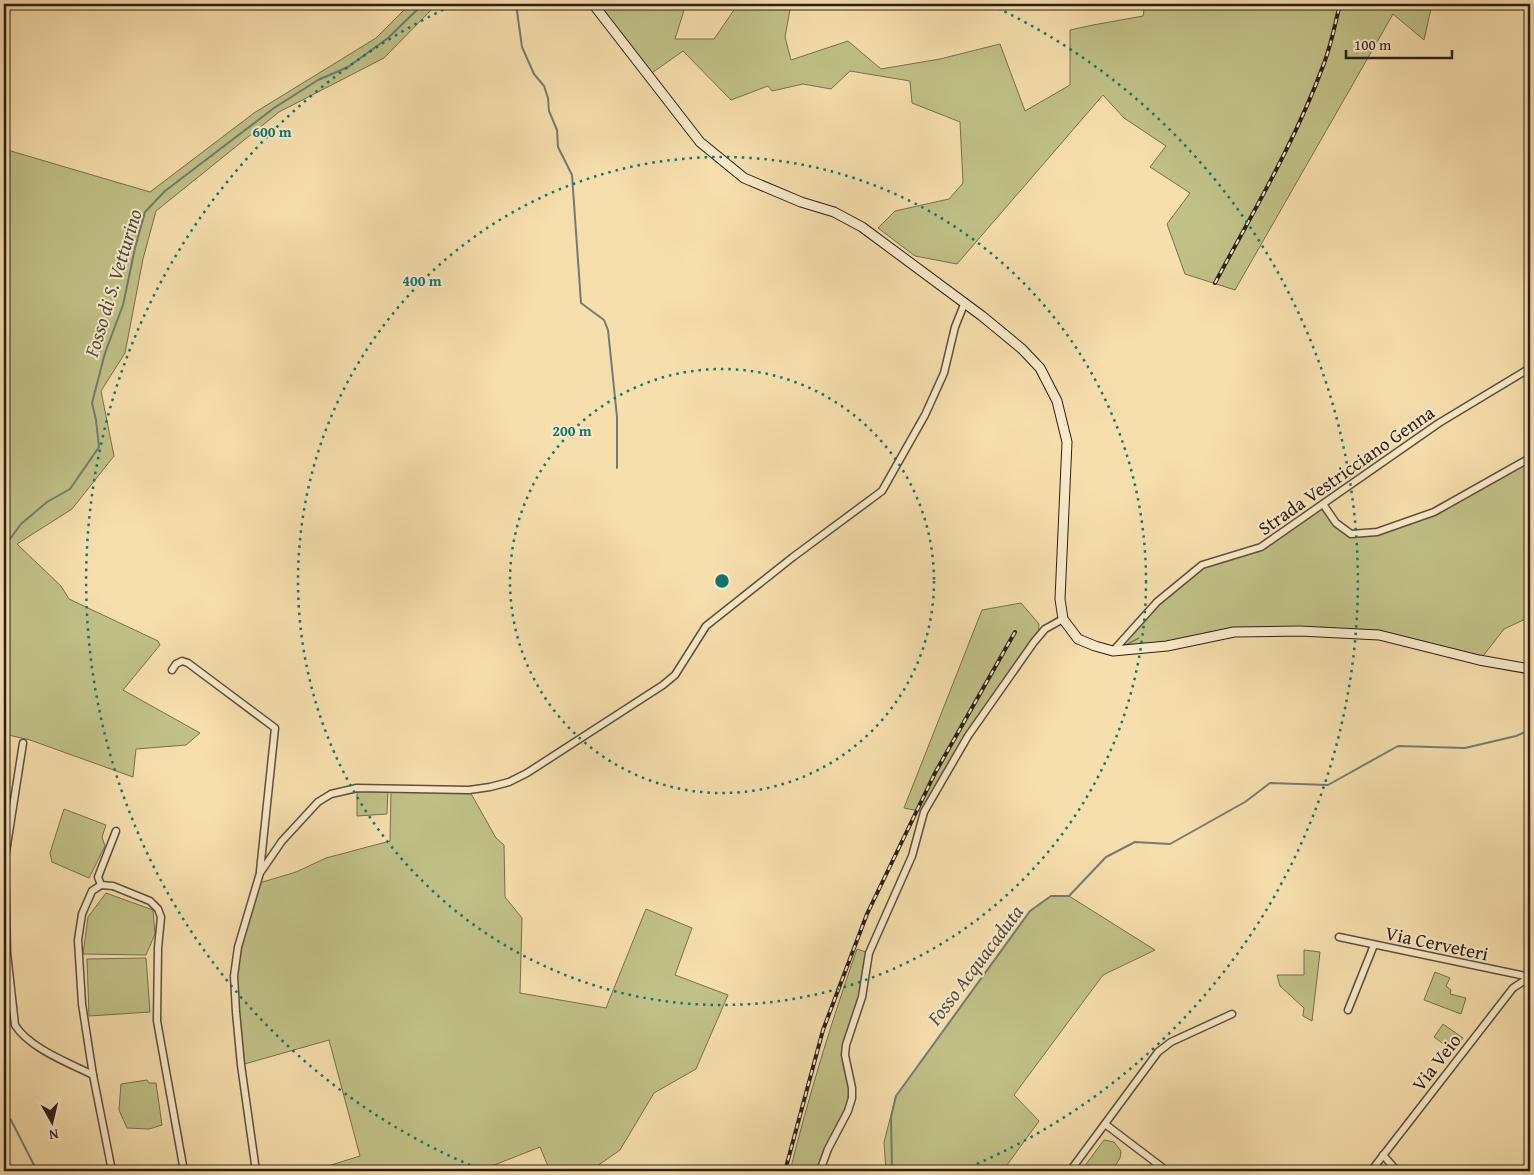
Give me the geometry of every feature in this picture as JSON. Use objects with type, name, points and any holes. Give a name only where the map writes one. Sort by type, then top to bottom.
[{"type":"street","points":[[593,4],[700,142],[744,178],[801,202],[834,212],[862,227],[965,302],[1022,349],[1040,368],[1057,401],[1067,442],[1060,599],[1064,619],[1078,639],[1113,651],[1167,646],[1234,632],[1300,630],[1379,635],[1480,660],[1530,669]]},
{"type":"street","points":[[260,873],[282,841],[318,802],[331,794],[357,788],[469,790],[509,782],[527,774],[663,686],[675,675],[706,626],[824,533],[882,491],[924,415],[944,373],[955,327],[965,302]]},
{"type":"street","name":"Strada Vestricciano Genna","points":[[1113,651],[1157,602],[1202,565],[1262,547],[1439,423],[1530,368]]},
{"type":"street","points":[[1323,504],[1336,523],[1351,534],[1377,532],[1434,512],[1530,458]]},
{"type":"street","points":[[820,1171],[828,1149],[848,1111],[852,1098],[852,1088],[845,1055],[846,1045],[862,997],[868,953],[912,856],[924,812],[968,736],[1034,642],[1045,629],[1064,619]]},
{"type":"street","points":[[172,670],[176,664],[182,661],[188,663],[275,728],[260,873],[238,946],[234,976],[240,1065],[256,1171]]},
{"type":"street","points":[[23,743],[5,858],[7,953],[15,1025],[20,1034],[36,1045],[93,1076]]},
{"type":"street","points":[[101,885],[98,877],[116,830]]},
{"type":"street","points":[[112,1171],[93,1076],[82,1004],[78,940],[82,914],[92,891],[101,885],[113,886],[150,901],[158,909],[161,917],[158,948],[156,1021],[184,1171]]},
{"type":"street","name":"Via Cerveteri","points":[[1339,937],[1530,977]]},
{"type":"street","points":[[1348,1010],[1374,945]]},
{"type":"street","name":"Via Veio","points":[[1371,1171],[1514,988],[1530,977]]},
{"type":"street","points":[[1070,1171],[1158,1052],[1171,1042],[1232,1014]]},
{"type":"street","points":[[1105,1124],[1167,1171]]},
{"type":"street","points":[[1383,1155],[1397,1171]]},
{"type":"green space","points":[[410,4],[437,4],[384,58],[279,112],[156,211],[143,259],[125,353],[101,391],[114,456],[72,509],[17,544],[61,586],[69,599],[158,641],[160,645],[123,690],[200,733],[186,745],[136,749],[133,777],[30,740],[4,734],[4,149],[150,192],[254,113],[376,38]]},
{"type":"green space","points":[[593,4],[686,4],[675,39],[714,39],[738,4],[791,4],[785,37],[791,60],[848,41],[881,69],[940,59],[1000,44],[1025,111],[1070,85],[1070,30],[1143,16],[1145,4],[1432,4],[1424,40],[1393,14],[1235,290],[1185,274],[1167,224],[1190,193],[1150,167],[1166,146],[1124,118],[1103,95],[957,264],[915,256],[878,228],[895,211],[949,199],[963,183],[960,122],[912,103],[910,81],[850,71],[831,89],[803,84],[772,91],[768,86],[731,100],[683,51],[649,75]]},
{"type":"green space","points":[[1530,458],[1530,617],[1504,629],[1483,656],[1379,635],[1234,632],[1119,649],[1139,638],[1113,651],[1157,602],[1202,565],[1262,547],[1323,504],[1336,523],[1351,534],[1377,532],[1434,512]]},
{"type":"green space","points":[[1021,603],[1039,624],[1038,637],[968,736],[924,812],[904,808],[982,610]]},
{"type":"green space","points":[[357,788],[388,789],[387,814],[357,816]]},
{"type":"green space","points":[[391,789],[469,790],[496,838],[504,845],[505,897],[522,918],[520,993],[606,1008],[646,909],[692,928],[675,975],[728,995],[696,1069],[654,1093],[620,1150],[590,1171],[550,1171],[540,1147],[479,1171],[312,1171],[360,1156],[329,1040],[241,1065],[236,1012],[238,947],[256,884],[296,872],[326,858],[390,841]]},
{"type":"green space","points":[[64,809],[106,825],[102,837],[105,846],[89,878],[52,862],[50,853]]},
{"type":"green space","points":[[106,893],[153,910],[155,934],[146,955],[83,954],[88,917]]},
{"type":"green space","points":[[1051,896],[1069,896],[1155,950],[1103,975],[1014,1095],[1039,1121],[1007,1165],[1014,1171],[886,1171],[884,1142],[896,1096],[1030,911]]},
{"type":"green space","points":[[857,949],[869,953],[862,997],[846,1045],[852,1098],[820,1171],[790,1171],[821,1059]]},
{"type":"green space","points":[[1304,950],[1320,952],[1312,1021],[1303,1016],[1304,1008],[1280,986],[1277,975],[1304,975]]},
{"type":"green space","points":[[146,958],[150,1012],[89,1016],[87,959]]},
{"type":"green space","points":[[1435,972],[1450,978],[1446,986],[1451,990],[1450,994],[1466,998],[1461,1014],[1424,1000]]},
{"type":"green space","points":[[1443,1024],[1463,1038],[1453,1051],[1434,1037]]},
{"type":"green space","points":[[147,1080],[149,1083],[156,1083],[162,1125],[149,1129],[127,1128],[119,1110],[121,1084]]},
{"type":"green space","points":[[1104,1140],[1114,1142],[1121,1151],[1120,1158],[1112,1171],[1081,1171]]},
{"type":"waterway","name":"Fosso di S. Vetturino","points":[[4,547],[21,524],[47,502],[70,489],[99,447],[92,403],[105,353],[123,305],[145,212],[165,191],[274,108],[318,80],[348,67],[388,38],[423,4]]},
{"type":"waterway","points":[[516,4],[522,47],[534,74],[544,86],[548,98],[549,111],[557,130],[558,147],[572,175],[581,303],[604,320],[608,330],[617,417],[617,468]]},
{"type":"waterway","name":"Fosso Acquacaduta","points":[[892,1171],[891,1117],[896,1096],[1030,911],[1051,896],[1069,896],[1106,857],[1135,842],[1170,844],[1245,802],[1270,783],[1328,785],[1398,746],[1465,748],[1516,736],[1530,730]]},
{"type":"waterway","points":[[4,1113],[11,1120],[37,1171]]},
{"type":"railway","points":[[1215,283],[1300,122],[1326,58],[1340,4]]},
{"type":"railway","points":[[785,1171],[823,1030],[867,914],[935,773],[1015,632]]}]
